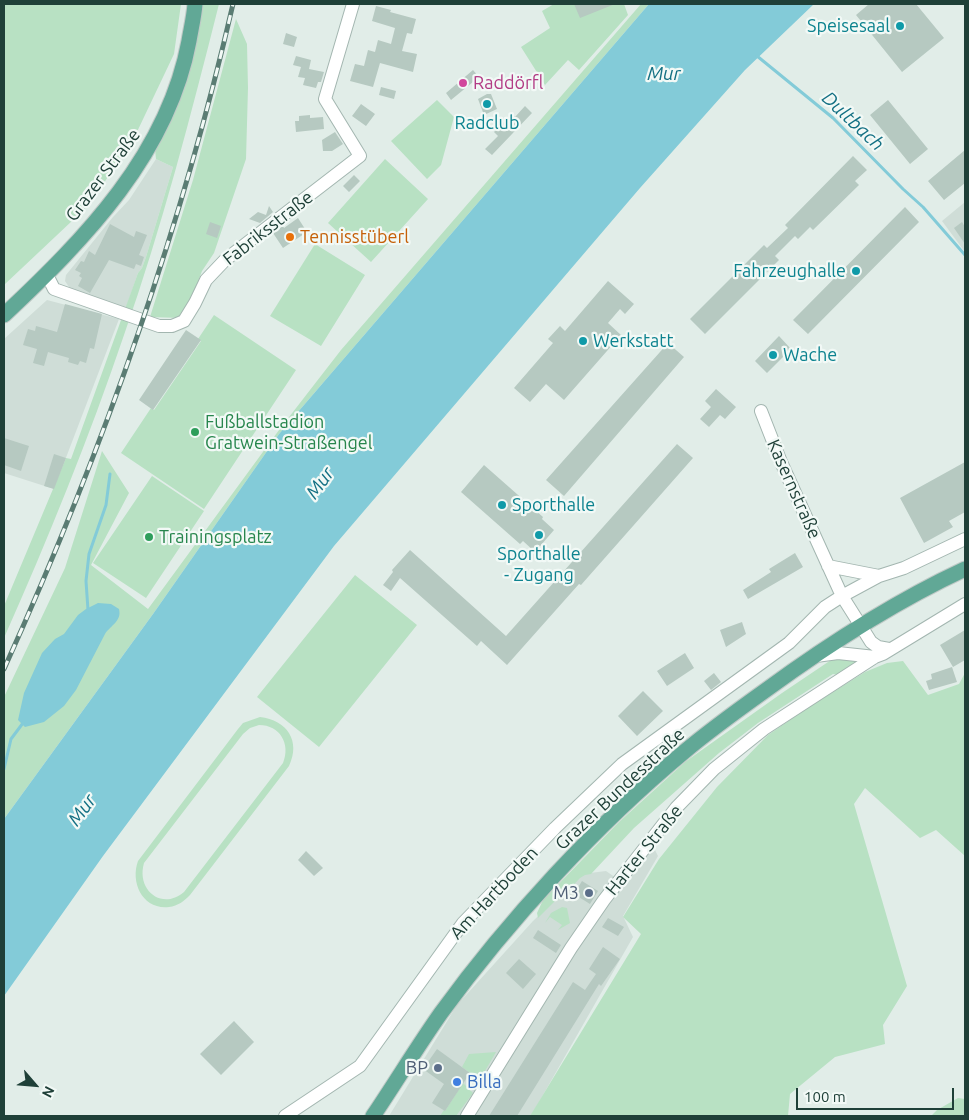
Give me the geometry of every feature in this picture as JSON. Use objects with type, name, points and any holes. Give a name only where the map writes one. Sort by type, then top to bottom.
[{"type":"main road","name":"Grazer Straße","points":[[4,315],[106,209],[135,170],[156,136],[174,97],[185,62],[194,4]]},
{"type":"main road","name":"Grazer Bundesstraße","points":[[374,1116],[456,994],[506,932],[574,856],[622,808],[683,752],[813,657],[859,625],[923,588],[965,568]]},
{"type":"street","name":"Fabriksstraße","points":[[46,273],[54,289],[110,310],[159,326],[172,326],[184,321],[206,280],[225,260],[360,156],[326,99],[353,4]]},
{"type":"street","name":"Kasernstraße","points":[[761,412],[781,462],[828,566],[842,596],[859,625]]},
{"type":"street","points":[[842,596],[879,576],[904,568],[965,539]]},
{"type":"street","points":[[828,566],[879,576]]},
{"type":"street","name":"Am Hartboden","points":[[285,1116],[360,1066],[462,923],[555,828],[622,764],[789,642],[825,607],[842,596]]},
{"type":"street","name":"Harter Straße","points":[[467,1116],[575,942],[604,900],[676,808],[714,769],[764,729],[867,658],[883,654],[965,604]]},
{"type":"street","points":[[859,625],[871,642],[878,647],[889,649]]},
{"type":"street","points":[[859,625],[853,639],[854,646],[867,658]]},
{"type":"street","points":[[813,657],[838,653],[867,658]]},
{"type":"shaded area","points":[[156,159],[173,167],[146,257],[138,273],[125,311],[71,290],[65,281],[66,275],[129,200]]},
{"type":"shaded area","points":[[965,202],[965,252],[942,221]]},
{"type":"shaded area","points":[[47,300],[119,319],[54,489],[4,473],[4,339]]},
{"type":"shaded area","points":[[653,846],[658,856],[623,916],[633,937],[531,1116],[389,1116],[457,1005],[533,921],[582,874],[606,871],[622,882]]},
{"type":"green space","points":[[4,4],[181,4],[174,54],[135,136],[90,204],[4,285]]},
{"type":"green space","points":[[200,4],[219,4],[187,129],[151,253],[111,374],[82,450],[4,638],[4,606],[66,458],[71,459],[138,273],[146,257],[173,167],[156,159],[155,149]]},
{"type":"green space","points":[[554,4],[624,4],[628,15],[579,70],[568,60],[545,85],[521,47],[550,28],[542,11]]},
{"type":"green space","points":[[641,4],[649,4],[279,434],[153,614],[4,819],[4,697],[65,568],[102,451],[129,493],[91,565],[148,609],[279,430],[341,350]]},
{"type":"green space","points":[[236,19],[247,44],[246,159],[214,253],[202,271],[188,308],[181,318],[150,317],[193,180]]},
{"type":"green space","points":[[437,100],[454,117],[441,165],[427,179],[391,141]]},
{"type":"green space","points":[[385,159],[428,199],[371,262],[328,223]]},
{"type":"green space","points":[[315,244],[365,275],[321,346],[270,316]]},
{"type":"green space","name":"Fußballstadion Gratwein-Straßengel","points":[[214,315],[296,370],[204,509],[121,453],[151,408],[154,410],[201,341],[198,339]]},
{"type":"green space","name":"Trainingsplatz","points":[[152,476],[204,511],[146,598],[93,563]]},
{"type":"green space","points":[[355,575],[417,625],[319,747],[257,697]]},
{"type":"green space","points":[[834,658],[863,661],[839,675],[833,674],[758,723],[719,753],[634,828],[591,874],[580,878],[538,918],[537,913],[543,900],[618,823],[685,762]]},
{"type":"green space","points":[[903,661],[928,695],[959,684],[965,673],[965,856],[936,830],[920,838],[865,788],[854,804],[907,986],[883,1025],[885,1044],[835,1057],[790,1094],[788,1116],[530,1116],[641,934],[623,917],[659,859],[717,787],[768,735],[809,707],[865,672],[887,663]]},
{"type":"green space","points":[[260,717],[278,722],[284,727],[292,740],[292,757],[289,766],[190,895],[181,903],[169,907],[160,907],[152,904],[146,900],[137,886],[136,869],[138,861],[243,723]],"holes":[[[259,725],[273,728],[282,737],[286,749],[283,763],[184,892],[176,897],[167,899],[153,895],[147,889],[144,882],[144,863],[243,734],[250,728]]]},
{"type":"green space","points":[[562,907],[567,908],[570,923],[558,930],[562,925],[550,917],[545,923],[551,913]]},
{"type":"green space","points":[[496,1052],[478,1083],[467,1077],[470,1073],[462,1067],[469,1054]]},
{"type":"green space","points":[[463,1083],[473,1093],[456,1116],[440,1116],[445,1111]]},
{"type":"green space","points":[[958,1098],[965,1099],[965,1116],[931,1116],[937,1110]]},
{"type":"water","name":"Mur","points":[[649,4],[814,4],[745,70],[640,188],[334,546],[103,856],[4,996],[4,819],[153,614],[279,434]]},
{"type":"water","points":[[98,603],[111,604],[119,609],[119,617],[105,634],[76,690],[64,706],[44,722],[25,727],[18,720],[24,693],[42,653],[55,639],[64,634],[78,615]]},
{"type":"building","points":[[574,4],[615,4],[580,18]]},
{"type":"building","name":"Speisesaal","points":[[869,4],[916,4],[944,38],[902,72],[856,15]]},
{"type":"building","points":[[376,6],[416,19],[412,34],[407,33],[402,51],[417,54],[413,72],[380,63],[373,87],[350,81],[355,64],[364,66],[368,50],[375,52],[378,40],[391,44],[395,28],[372,21]]},
{"type":"building","points":[[286,33],[297,37],[294,47],[283,44]]},
{"type":"building","points":[[296,56],[311,60],[309,69],[324,72],[321,82],[318,82],[316,88],[303,85],[305,78],[298,77],[301,67],[293,65]]},
{"type":"building","points":[[473,70],[479,77],[451,100],[446,93]]},
{"type":"building","points":[[381,87],[396,91],[394,99],[379,95]]},
{"type":"building","name":"Radclub","points":[[491,94],[497,109],[484,115],[478,99]]},
{"type":"building","points":[[888,100],[928,149],[910,164],[870,115]]},
{"type":"building","points":[[361,104],[375,114],[366,126],[352,116]]},
{"type":"building","points":[[525,106],[532,113],[492,155],[485,149],[498,136],[494,132],[512,114],[515,117]]},
{"type":"building","points":[[310,115],[310,118],[323,117],[324,129],[296,132],[295,121],[299,121],[299,116]]},
{"type":"building","points":[[335,132],[343,144],[332,151],[323,151],[322,140]]},
{"type":"building","points":[[965,150],[965,183],[944,200],[928,181]]},
{"type":"building","points":[[853,156],[867,170],[855,181],[859,185],[813,230],[810,227],[798,239],[795,236],[775,256],[779,260],[705,334],[690,319],[764,245],[767,248],[788,228],[785,225]]},
{"type":"building","points":[[354,175],[360,181],[349,192],[343,186]]},
{"type":"building","points":[[269,206],[273,212],[260,223],[249,219],[258,212],[266,215]]},
{"type":"building","name":"Fahrzeughalle","points":[[905,207],[919,222],[808,334],[793,320]]},
{"type":"building","points":[[298,218],[307,232],[283,248],[273,233]]},
{"type":"building","points":[[210,222],[221,226],[217,238],[206,234]]},
{"type":"building","points":[[962,222],[965,227],[965,244],[954,228]]},
{"type":"building","points":[[110,224],[134,237],[136,231],[147,235],[139,255],[144,257],[141,266],[136,264],[134,269],[109,260],[90,293],[78,286],[82,278],[79,276],[81,273],[75,270],[81,261],[84,262],[89,251],[95,255]]},
{"type":"building","name":"Werkstatt","points":[[608,281],[634,304],[625,314],[620,309],[608,323],[621,335],[564,400],[546,384],[530,402],[514,388],[553,343],[548,339],[560,326],[565,331]]},
{"type":"building","points":[[65,304],[102,314],[94,349],[90,348],[86,363],[80,361],[78,365],[68,362],[69,358],[48,352],[44,366],[33,363],[37,349],[23,345],[28,329],[35,331],[36,326],[57,332]]},
{"type":"building","points":[[186,330],[201,340],[153,410],[139,400]]},
{"type":"building","name":"Wache","points":[[779,336],[791,349],[767,373],[755,361]]},
{"type":"building","points":[[668,343],[684,357],[564,496],[546,480]]},
{"type":"building","points":[[716,389],[736,407],[725,419],[720,415],[709,427],[700,419],[711,407],[705,401]]},
{"type":"building","points":[[4,438],[29,446],[21,471],[4,465]]},
{"type":"building","points":[[677,444],[693,458],[581,585],[579,584],[507,665],[481,641],[477,646],[400,578],[391,591],[383,585],[393,572],[392,570],[410,550],[506,636]]},
{"type":"building","points":[[54,454],[66,458],[54,489],[44,486]]},
{"type":"building","points":[[965,462],[965,512],[949,521],[953,527],[924,543],[900,498]]},
{"type":"building","name":"Sporthalle","points":[[484,465],[543,517],[542,519],[554,530],[535,552],[523,541],[520,544],[461,492]]},
{"type":"building","points":[[795,553],[803,567],[748,599],[743,590],[771,572],[769,569]]},
{"type":"building","points":[[742,622],[746,634],[726,647],[720,630]]},
{"type":"building","points":[[965,630],[965,660],[953,667],[940,645]]},
{"type":"building","points":[[685,653],[694,668],[667,686],[657,671]]},
{"type":"building","points":[[952,667],[957,682],[929,690],[926,681],[932,679],[931,674]]},
{"type":"building","points":[[714,673],[721,682],[711,690],[704,681]]},
{"type":"building","points":[[643,691],[663,711],[637,736],[618,716]]},
{"type":"building","points":[[306,851],[323,868],[314,876],[298,860]]},
{"type":"building","points":[[582,881],[598,891],[590,904],[574,894]]},
{"type":"building","points":[[608,918],[624,927],[618,936],[602,927]]},
{"type":"building","points":[[538,930],[561,945],[556,953],[533,938]]},
{"type":"building","points":[[603,947],[620,959],[601,986],[599,984],[517,1116],[489,1116],[573,982],[585,990],[596,974],[589,969]]},
{"type":"building","points":[[519,959],[536,974],[523,989],[506,973]]},
{"type":"building","points":[[234,1021],[254,1042],[221,1075],[200,1054]]},
{"type":"building","points":[[437,1049],[470,1073],[445,1111],[432,1103],[444,1084],[423,1069]]},
{"type":"waterway","name":"Dultbach","points":[[757,56],[833,118],[923,207],[965,255]]},
{"type":"waterway","points":[[88,610],[86,581],[89,554],[106,505],[110,474]]},
{"type":"waterway","points":[[4,769],[11,739],[23,723]]},
{"type":"railway","points":[[4,669],[73,508],[135,342],[189,174],[233,4]]},
{"type":"place","name":"Speisesaal","points":[[900,26]]},
{"type":"place","name":"Raddörfl","points":[[463,83]]},
{"type":"place","name":"Radclub","points":[[487,104]]},
{"type":"place","name":"Tennisstüberl","points":[[290,237]]},
{"type":"place","name":"Fahrzeughalle","points":[[856,271]]},
{"type":"place","name":"Werkstatt","points":[[583,341]]},
{"type":"place","name":"Wache","points":[[773,355]]},
{"type":"place","name":"Fußballstadion Gratwein-Straßengel","points":[[195,432]]},
{"type":"place","name":"Sporthalle","points":[[502,505]]},
{"type":"place","name":"Sporthalle - Zugang","points":[[539,535]]},
{"type":"place","name":"Trainingsplatz","points":[[149,537]]},
{"type":"place","name":"M3","points":[[589,893]]},
{"type":"place","name":"BP","points":[[438,1068]]},
{"type":"place","name":"Billa","points":[[457,1082]]}]
